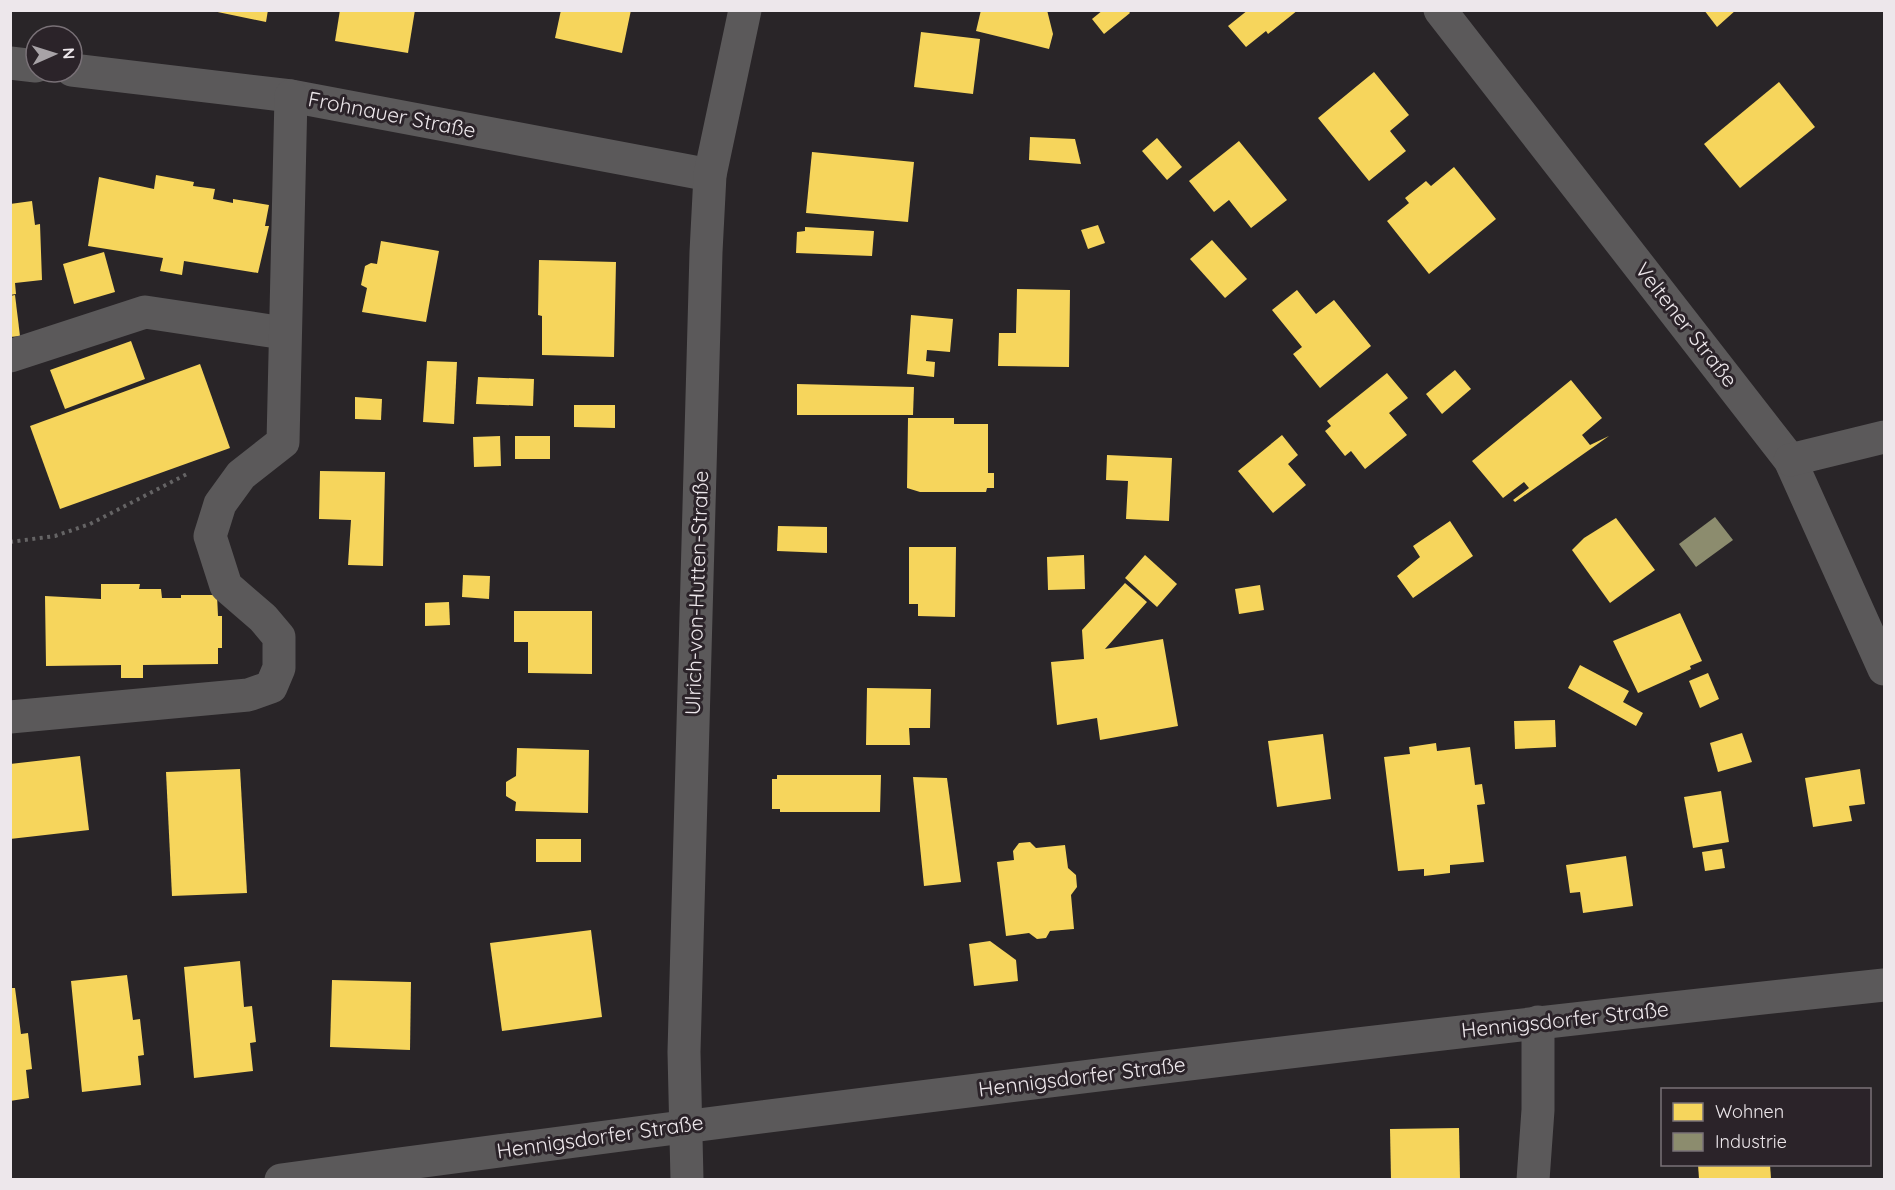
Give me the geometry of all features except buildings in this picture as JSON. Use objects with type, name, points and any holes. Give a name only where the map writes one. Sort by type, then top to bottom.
[{"type":"street","name":"Ulrich-von-Hutten-Straße","points":[[687,1179],[684,1126],[684,1029],[710,175],[745,10]]},
{"type":"street","name":"Veltener Straße","points":[[1440,10],[1790,460],[1884,669]]},
{"type":"street","name":"Frohnauer Straße","points":[[84,71],[291,96],[710,175]]},
{"type":"street","points":[[10,717],[248,695],[271,687],[279,668],[279,637],[263,618],[226,586],[210,536],[220,504],[241,475],[283,442],[291,96]]},
{"type":"street","points":[[10,356],[145,312],[284,333]]},
{"type":"street","points":[[1790,460],[1884,437]]},
{"type":"street","name":"Hennigsdorfer Straße","points":[[281,1179],[684,1126],[1538,1022],[1884,985]]},
{"type":"street","points":[[1533,1179],[1538,1110],[1538,1022]]},
{"type":"path","points":[[10,542],[55,536],[90,524],[192,472]]}]
